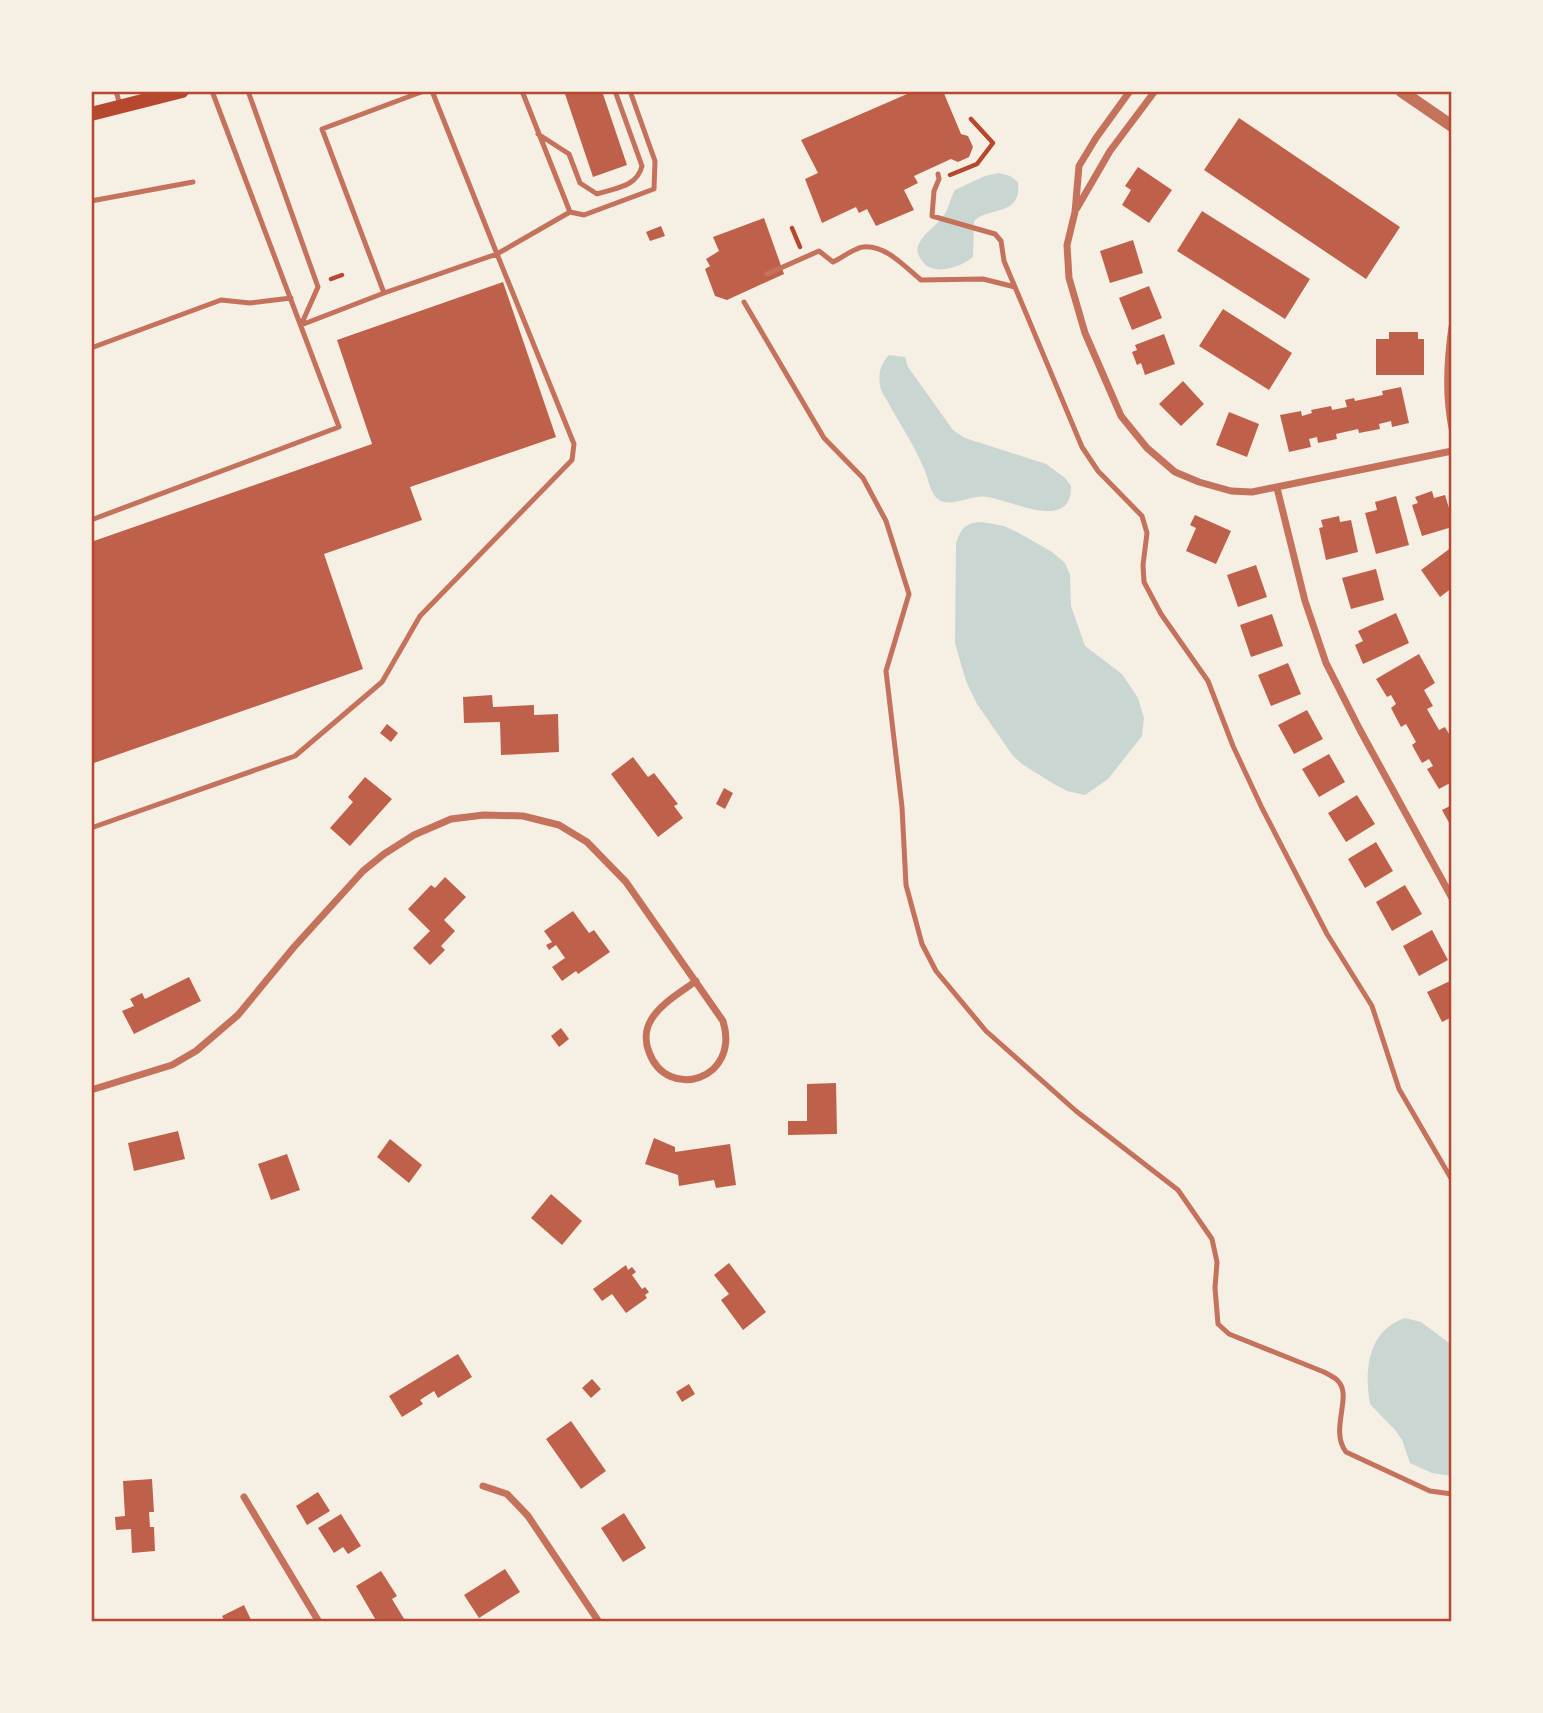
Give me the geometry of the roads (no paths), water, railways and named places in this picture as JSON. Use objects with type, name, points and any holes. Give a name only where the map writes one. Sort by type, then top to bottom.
[{"type":"main road","points":[[91,114],[182,91]]},
{"type":"street","points":[[1130,91],[1079,166],[1075,212],[1067,245],[1069,278],[1084,333],[1121,416],[1147,448],[1175,472],[1231,491],[1252,492],[1452,451]]},
{"type":"street","points":[[1075,212],[1110,151],[1155,91]]},
{"type":"street","points":[[1401,91],[1452,126]]},
{"type":"street","points":[[1452,327],[1447,357],[1447,391],[1452,428]]},
{"type":"street","points":[[1277,488],[1308,613],[1326,663],[1360,730],[1449,885],[1452,898]]},
{"type":"street","points":[[91,1090],[172,1065],[196,1051],[238,1014],[363,871],[414,835],[451,819],[484,814],[523,816],[559,825],[587,842],[626,882],[696,982],[723,1021],[727,1034],[726,1049],[711,1072],[684,1080],[659,1069],[651,1059],[646,1034],[657,1012],[696,982]]},
{"type":"street","points":[[483,1486],[507,1494],[528,1516],[598,1622]]},
{"type":"street","points":[[244,1497],[319,1622]]},
{"type":"lane","points":[[116,91],[121,108]]},
{"type":"lane","points":[[91,520],[340,426],[212,91]]},
{"type":"lane","points":[[248,91],[318,286],[301,325]]},
{"type":"lane","points":[[384,293],[322,129],[424,91]]},
{"type":"lane","points":[[91,828],[295,756],[382,682],[420,616],[572,460],[574,444],[432,91]]},
{"type":"lane","points":[[522,91],[570,212]]},
{"type":"lane","points":[[538,134],[569,154],[580,183],[597,194],[629,184],[640,176],[642,166],[615,91]]},
{"type":"lane","points":[[301,325],[497,254],[570,212],[584,215],[654,189],[655,161],[630,91]]},
{"type":"lane","points":[[939,177],[934,191],[932,216],[989,230],[999,238],[1014,287],[1082,447],[1098,471],[1142,516],[1147,533],[1144,582],[1161,614],[1208,681],[1233,746],[1262,808],[1327,934],[1372,1006],[1399,1089],[1452,1180]]},
{"type":"lane","points":[[91,201],[193,182]]},
{"type":"lane","points":[[767,274],[819,251],[833,262],[862,246],[879,248],[898,260],[921,281],[983,279],[1014,287]]},
{"type":"lane","points":[[91,348],[221,300],[250,303],[291,299]]},
{"type":"lane","points":[[744,302],[824,438],[863,478],[886,521],[909,594],[886,671],[902,807],[906,885],[922,944],[936,971],[986,1031],[1076,1111],[1178,1190],[1212,1239],[1217,1262],[1215,1288],[1218,1324],[1229,1334],[1324,1372],[1338,1381],[1343,1395],[1339,1433],[1341,1446],[1346,1452],[1430,1491],[1452,1494]]}]
